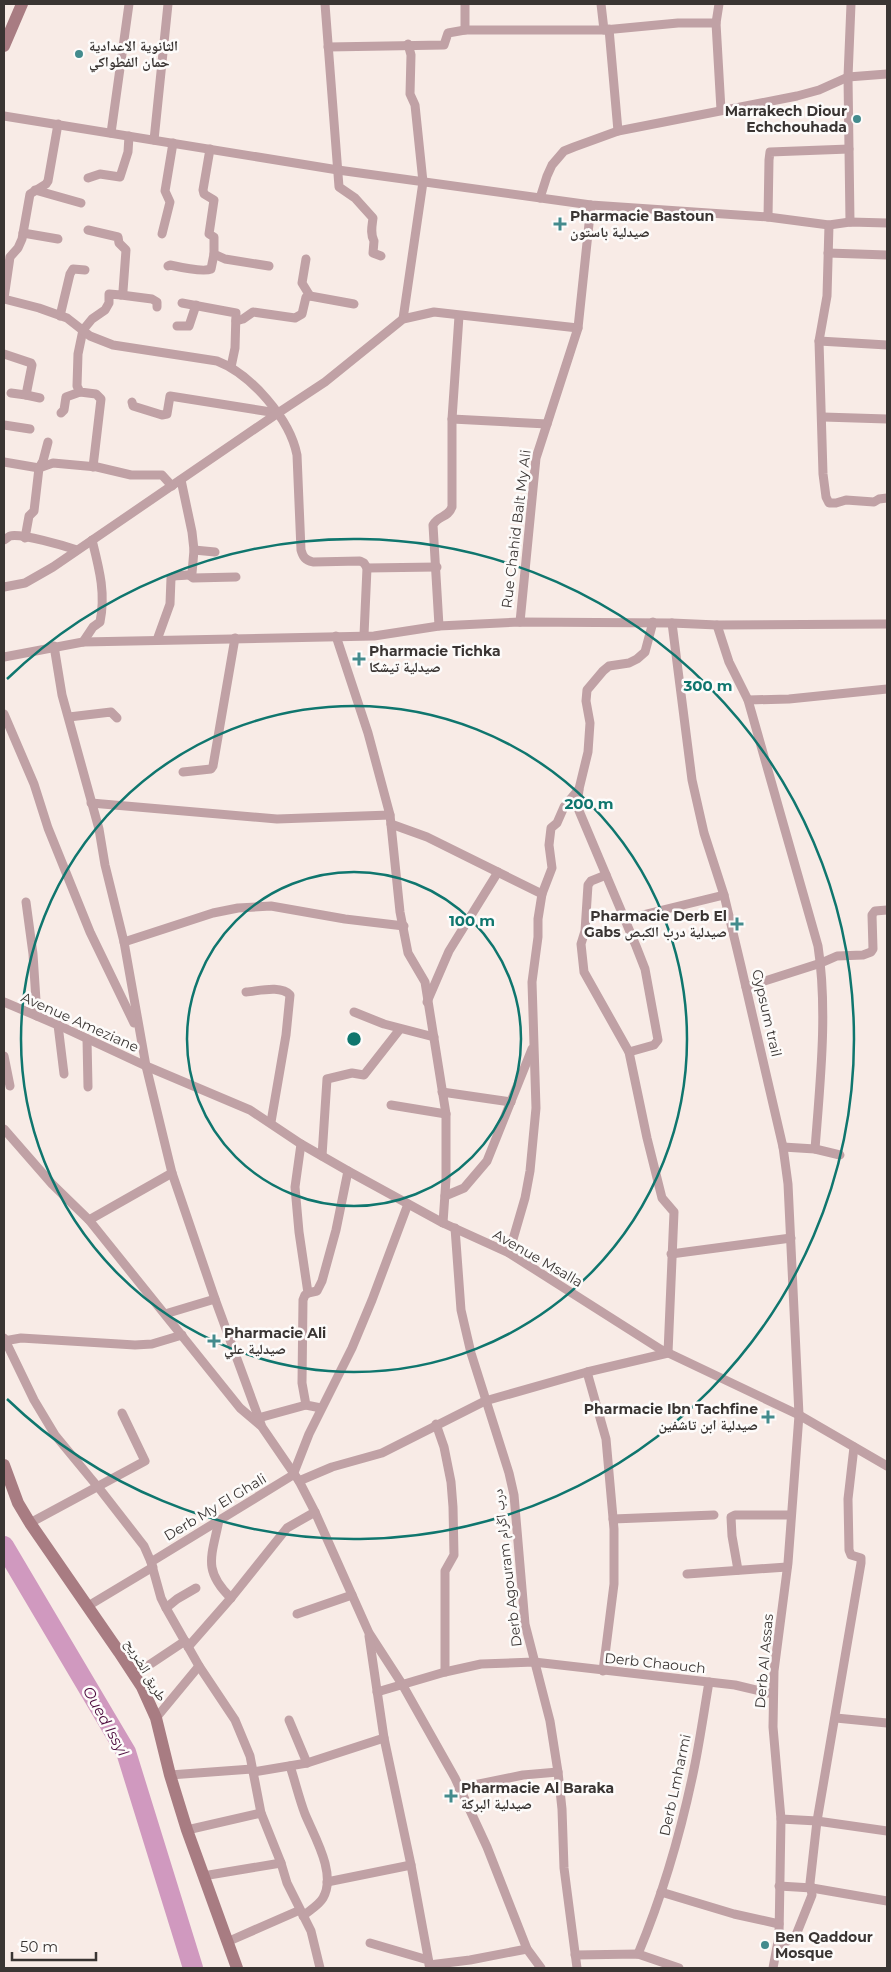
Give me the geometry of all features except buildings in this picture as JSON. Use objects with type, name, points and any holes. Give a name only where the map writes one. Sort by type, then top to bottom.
[{"type":"street","points":[[4,46],[22,4]]},
{"type":"street","points":[[111,133],[130,4]]},
{"type":"street","points":[[154,140],[168,4]]},
{"type":"street","points":[[326,4],[339,187],[355,198],[373,218],[371,232],[374,241],[373,253],[381,256]]},
{"type":"street","points":[[464,30],[465,4]]},
{"type":"street","points":[[601,4],[606,30],[618,131]]},
{"type":"street","points":[[719,4],[716,23],[721,110]]},
{"type":"street","points":[[850,222],[848,77],[851,4]]},
{"type":"street","points":[[328,47],[408,44],[444,45],[448,33],[464,30],[606,30],[678,23],[716,23]]},
{"type":"street","points":[[403,319],[423,182],[415,106],[410,94],[411,54],[408,44]]},
{"type":"street","points":[[540,198],[549,170],[556,158],[564,151],[618,131],[804,94],[819,90],[848,77],[887,74]]},
{"type":"street","points":[[4,116],[338,170],[591,205],[768,216],[829,225],[850,222],[887,223]]},
{"type":"street","points":[[58,124],[48,181],[30,194],[18,248],[10,257],[4,299],[60,316],[90,336],[113,345],[210,360],[231,366],[246,377],[278,413],[290,433],[297,455],[301,550],[303,556],[313,562],[360,561],[368,568],[364,635]]},
{"type":"street","points":[[88,178],[100,174],[120,177],[126,158],[129,136]]},
{"type":"street","points":[[162,234],[170,202],[165,191],[173,143]]},
{"type":"street","points":[[768,216],[768,160],[770,152],[849,148]]},
{"type":"street","points":[[168,266],[191,267],[206,271],[211,269],[214,254],[214,237],[209,234],[214,200],[204,194],[210,149]]},
{"type":"street","points":[[35,190],[81,202]]},
{"type":"street","name":"Rue Chahid Balt My Ali","points":[[520,622],[536,458],[578,328],[591,205]]},
{"type":"street","points":[[829,225],[827,296],[819,341],[823,417],[823,474],[826,497],[829,503],[846,500],[874,502],[887,498]]},
{"type":"street","points":[[88,230],[118,237],[119,243],[125,248],[123,291],[121,295]]},
{"type":"street","points":[[22,233],[58,239]]},
{"type":"street","points":[[828,253],[887,255]]},
{"type":"street","points":[[214,254],[225,258],[269,266]]},
{"type":"street","points":[[306,259],[302,283],[310,296]]},
{"type":"street","points":[[60,316],[70,274],[73,269],[86,270]]},
{"type":"street","points":[[80,392],[77,386],[78,354],[83,330],[92,319],[105,310],[109,294],[152,299],[157,302],[157,307]]},
{"type":"street","points":[[236,321],[243,319],[253,312],[295,318],[302,314],[306,297],[310,296],[354,304]]},
{"type":"street","points":[[182,303],[236,313],[235,348],[231,366]]},
{"type":"street","points":[[177,326],[189,326],[196,305]]},
{"type":"street","points":[[4,587],[25,583],[37,577],[325,382],[403,319],[434,312],[578,328]]},
{"type":"street","points":[[439,626],[433,524],[437,519],[448,515],[452,508],[452,419],[460,316]]},
{"type":"street","points":[[819,341],[887,345]]},
{"type":"street","points":[[4,354],[32,365],[26,395]]},
{"type":"street","points":[[61,413],[64,410],[66,397],[80,392],[96,394],[101,399],[93,467]]},
{"type":"street","points":[[11,393],[40,398]]},
{"type":"street","points":[[132,402],[133,406],[162,415],[167,414],[170,396],[278,413]]},
{"type":"street","points":[[823,417],[887,419]]},
{"type":"street","points":[[452,419],[547,424]]},
{"type":"street","points":[[4,425],[30,429]]},
{"type":"street","points":[[25,538],[29,516],[34,511],[40,468],[48,442]]},
{"type":"street","points":[[4,462],[40,468],[53,463],[93,467],[131,475],[162,476],[172,486]]},
{"type":"street","points":[[181,480],[194,550],[192,573],[189,575]]},
{"type":"street","points":[[4,540],[11,536],[49,541],[77,550]]},
{"type":"street","points":[[82,642],[93,627],[100,622],[102,612],[103,589],[92,540]]},
{"type":"street","points":[[194,550],[216,552]]},
{"type":"street","points":[[368,568],[437,567]]},
{"type":"street","points":[[157,640],[170,604],[171,578],[189,575],[193,578],[236,577]]},
{"type":"street","points":[[4,657],[82,642],[374,636],[439,626],[520,622],[653,622],[717,626],[887,624]]},
{"type":"street","points":[[629,1052],[654,1045],[658,1040],[644,969],[626,919],[577,806],[588,752],[590,723],[586,701],[588,690],[609,666],[629,663],[645,652],[653,622]]},
{"type":"street","name":"Gypsum trail","points":[[672,623],[692,780],[704,834],[724,895],[783,1147],[788,1184],[799,1415]]},
{"type":"street","points":[[717,626],[729,662],[748,700],[782,814],[818,946],[821,963],[822,1068],[815,1149]]},
{"type":"street","points":[[336,636],[368,734],[390,815],[400,912],[408,953],[424,982],[434,1037],[446,1114],[445,1196],[442,1224]]},
{"type":"street","points":[[183,772],[211,769],[213,766],[235,638]]},
{"type":"street","points":[[54,646],[62,695],[99,829],[105,864],[124,942],[138,1030],[172,1173],[258,1421],[296,1478],[315,1512],[369,1633],[402,1684],[459,1788],[487,1847],[527,1949],[541,1968]]},
{"type":"street","points":[[748,700],[789,700],[887,690]]},
{"type":"street","points":[[69,717],[111,712],[117,718]]},
{"type":"street","points":[[4,714],[34,784],[48,828],[90,932],[119,995],[138,1030]]},
{"type":"street","points":[[509,1253],[525,1198],[530,1171],[536,1108],[532,982],[542,894],[552,868],[549,845],[551,828],[557,822],[564,807],[580,789]]},
{"type":"street","points":[[91,803],[277,819],[390,815]]},
{"type":"street","points":[[391,824],[427,836],[542,894]]},
{"type":"street","points":[[427,1002],[449,951],[498,872]]},
{"type":"street","points":[[606,875],[591,881],[588,885],[585,931],[581,944],[582,961],[584,972],[590,985],[629,1052],[662,1198],[674,1212],[668,1353]]},
{"type":"street","points":[[626,919],[724,895]]},
{"type":"street","points":[[26,902],[34,963],[37,1016]]},
{"type":"street","points":[[124,942],[213,913],[238,908],[271,906],[345,919],[404,926]]},
{"type":"street","points":[[746,987],[837,956],[863,955],[871,952],[873,949],[872,916],[875,911],[887,910]]},
{"type":"street","points":[[246,992],[277,989],[290,995],[286,1035],[271,1122]]},
{"type":"street","name":"Avenue Ameziane","points":[[4,1002],[146,1066]]},
{"type":"street","points":[[354,1012],[400,1029],[434,1037]]},
{"type":"street","points":[[58,1025],[64,1074]]},
{"type":"street","points":[[322,1156],[327,1079],[352,1073],[364,1075],[400,1029]]},
{"type":"street","points":[[86,1039],[88,1087]]},
{"type":"street","points":[[445,1196],[464,1188],[487,1161],[512,1102],[533,1044]]},
{"type":"street","points":[[4,1056],[10,1086]]},
{"type":"street","name":"Avenue Msalla","points":[[146,1066],[250,1110],[271,1122],[301,1144],[442,1224],[509,1253],[668,1353],[799,1415],[887,1466]]},
{"type":"street","points":[[442,1092],[512,1102]]},
{"type":"street","points":[[391,1105],[446,1114]]},
{"type":"street","points":[[4,1129],[52,1184],[89,1220],[240,1408],[258,1421]]},
{"type":"street","points":[[301,1144],[295,1187],[299,1232],[308,1293]]},
{"type":"street","points":[[783,1147],[815,1149],[840,1155]]},
{"type":"street","points":[[306,1405],[302,1383],[304,1297],[308,1293],[317,1292],[322,1281],[336,1230],[348,1171]]},
{"type":"street","points":[[89,1220],[172,1173]]},
{"type":"street","points":[[296,1478],[321,1408],[355,1340],[408,1204]]},
{"type":"street","name":"Derb Agouram درب اڭرام","points":[[455,1228],[461,1310],[470,1353],[510,1473],[514,1495],[525,1624],[550,1721],[558,1772],[562,1809],[564,1868],[577,1968]]},
{"type":"street","points":[[671,1254],[790,1238]]},
{"type":"street","points":[[165,1314],[215,1298]]},
{"type":"street","points":[[182,1335],[152,1344],[135,1345],[21,1338],[4,1340],[34,1400],[55,1435],[98,1486],[144,1546],[152,1564],[166,1608],[199,1666],[235,1720],[243,1738],[253,1771],[256,1796],[261,1814],[287,1883],[311,1931],[320,1968]]},
{"type":"street","name":"Derb My El Ghali","points":[[88,1606],[219,1520],[296,1478],[382,1453],[436,1424],[485,1402],[587,1372],[668,1353]]},
{"type":"street","points":[[587,1372],[606,1439],[613,1519],[614,1584],[603,1671]]},
{"type":"street","points":[[258,1421],[306,1405],[321,1408]]},
{"type":"street","points":[[30,1523],[145,1461],[122,1413]]},
{"type":"street","name":"Derb Al Assas","points":[[773,1968],[778,1946],[781,1819],[773,1728],[774,1671],[792,1516],[799,1415]]},
{"type":"street","points":[[436,1424],[447,1464],[452,1507],[454,1556],[445,1571],[445,1672]]},
{"type":"street","points":[[778,1946],[796,1935],[811,1899],[810,1874],[817,1821],[836,1718],[861,1560],[859,1557],[851,1555],[849,1550],[848,1499],[854,1447]]},
{"type":"street","name":"طريق الضريح","points":[[4,1465],[18,1503],[30,1523],[134,1674],[156,1718],[170,1775],[187,1830],[237,1968]]},
{"type":"street","points":[[134,1674],[186,1644],[231,1598],[287,1528],[315,1512]]},
{"type":"street","points":[[613,1519],[714,1515]]},
{"type":"street","points":[[738,1570],[731,1517],[735,1515],[792,1516]]},
{"type":"street","points":[[219,1520],[213,1552],[212,1570],[220,1588],[231,1598]]},
{"type":"street","points":[[687,1574],[787,1566]]},
{"type":"street","points":[[166,1608],[196,1588]]},
{"type":"street","points":[[297,1614],[352,1595]]},
{"type":"street","points":[[369,1633],[384,1738],[411,1865],[429,1964]]},
{"type":"street","name":"Derb Chaouch","points":[[377,1692],[445,1672],[481,1664],[534,1662],[742,1686],[773,1694]]},
{"type":"street","points":[[156,1718],[199,1666]]},
{"type":"street","name":"Derb Lmharmi","points":[[638,1954],[661,1892],[683,1817],[696,1762],[710,1682]]},
{"type":"street","points":[[836,1718],[887,1723]]},
{"type":"street","points":[[289,1720],[307,1763]]},
{"type":"street","points":[[170,1775],[253,1771],[290,1766],[307,1763],[384,1738]]},
{"type":"street","points":[[226,1942],[301,1913],[320,1903],[324,1896],[327,1882],[326,1865],[305,1813],[290,1766]]},
{"type":"street","points":[[459,1788],[523,1775],[558,1772]]},
{"type":"street","points":[[187,1830],[261,1814]]},
{"type":"street","points":[[781,1819],[817,1821],[887,1831]]},
{"type":"street","points":[[203,1876],[281,1863]]},
{"type":"street","points":[[327,1882],[411,1865]]},
{"type":"street","points":[[779,1886],[812,1888],[887,1901]]},
{"type":"street","points":[[661,1892],[734,1914],[779,1924]]},
{"type":"street","points":[[370,1942],[429,1964],[470,1960],[527,1949]]},
{"type":"street","points":[[575,1955],[638,1954],[679,1968]]},
{"type":"waterway","name":"Oued Issyl","points":[[4,1546],[126,1752],[193,1968]]},
{"type":"place","name":"الثانوية الاعدادية حمان الفطواكي","points":[[79,54]]},
{"type":"place","name":"Marrakech Diour Echchouhada","points":[[857,119]]},
{"type":"place","name":"Pharmacie Bastoun صيدلية باستون","points":[[560,224]]},
{"type":"place","name":"Pharmacie Tichka صيدلية تيشكا","points":[[359,659]]},
{"type":"place","name":"Pharmacie Derb El Gabs صيدلية درب الكبص","points":[[737,924]]},
{"type":"place","name":"Pharmacie Ali صيدلية علي","points":[[214,1341]]},
{"type":"place","name":"Pharmacie Ibn Tachfine صيدلية ابن تاشفين","points":[[768,1417]]},
{"type":"place","name":"Pharmacie Al Baraka صيدلية البركة","points":[[451,1796]]},
{"type":"place","name":"Ben Qaddour Mosque","points":[[765,1945]]}]
